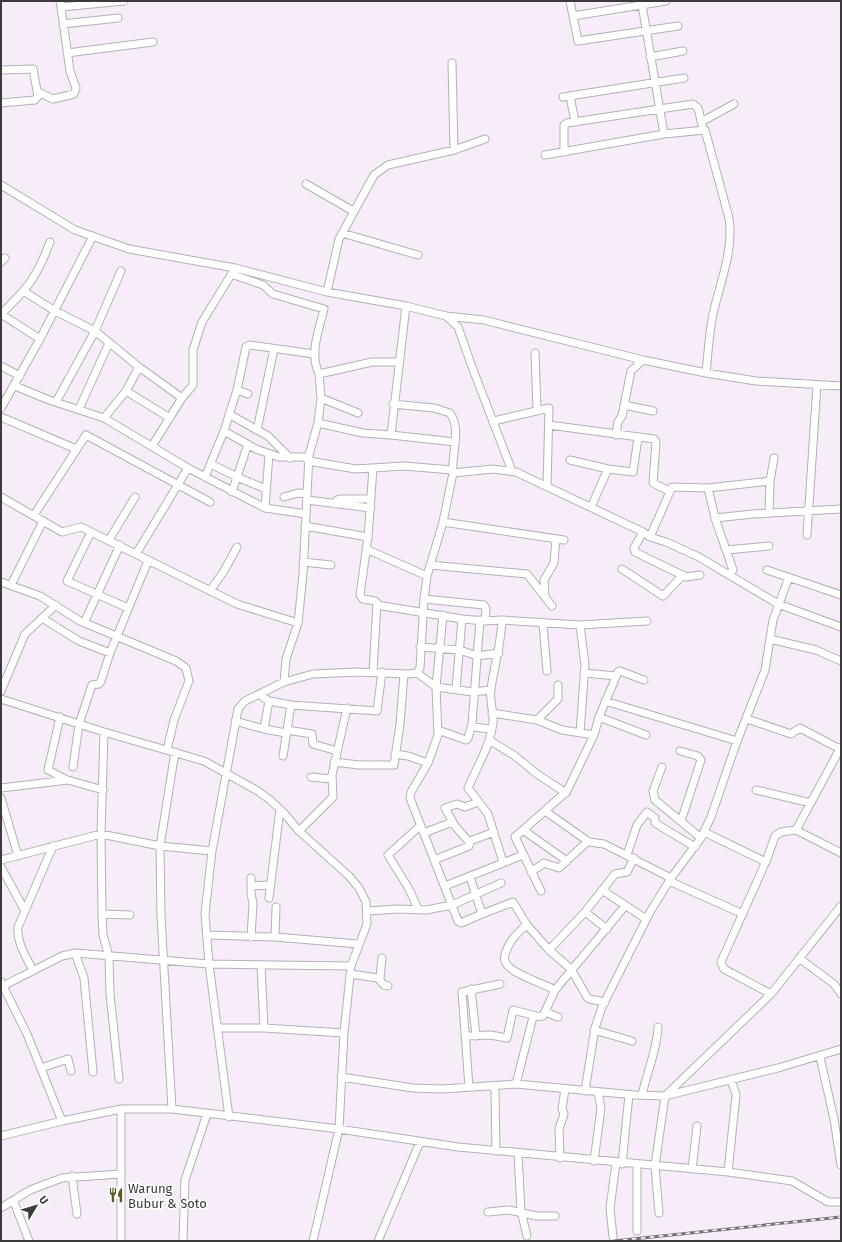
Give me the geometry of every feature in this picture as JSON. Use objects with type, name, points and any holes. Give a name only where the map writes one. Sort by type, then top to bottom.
[{"type":"street","points":[[38,92],[54,99],[74,94],[76,88],[66,53],[61,4],[124,1]]},
{"type":"street","points":[[570,1],[578,41],[678,26]]},
{"type":"street","points":[[573,16],[642,5],[652,2],[666,1]]},
{"type":"street","points":[[642,5],[654,83],[664,134]]},
{"type":"street","points":[[63,24],[118,18]]},
{"type":"street","points":[[66,53],[153,42]]},
{"type":"street","points":[[650,57],[683,51]]},
{"type":"street","points":[[452,63],[454,150]]},
{"type":"street","points":[[1,70],[32,68],[35,72],[38,92],[38,98],[35,100],[1,103]]},
{"type":"street","points":[[575,122],[567,97],[684,78]]},
{"type":"street","points":[[564,152],[564,126],[566,123],[695,104],[698,108],[703,129],[707,132],[731,232],[725,267],[713,317],[706,373]]},
{"type":"street","points":[[701,122],[734,104]]},
{"type":"street","points":[[545,155],[664,134],[703,129]]},
{"type":"street","points":[[326,292],[339,238],[370,180],[381,170],[406,160],[454,150],[485,139]]},
{"type":"street","points":[[306,184],[353,211]]},
{"type":"street","points":[[1,185],[49,216],[75,230],[129,249],[326,292],[406,306],[446,316],[484,320],[642,360],[706,373],[756,381],[841,386]]},
{"type":"street","points":[[342,233],[418,256]]},
{"type":"street","points":[[1,408],[15,386],[93,236]]},
{"type":"street","points":[[40,339],[1,314],[25,292],[39,270],[50,242]]},
{"type":"street","points":[[56,402],[95,331],[121,271]]},
{"type":"street","points":[[233,271],[263,285],[273,294],[324,309],[314,354],[316,367],[319,374],[321,398],[318,423],[309,459],[298,623],[286,659],[284,682]]},
{"type":"street","points":[[152,446],[182,398],[194,385],[193,350],[202,322],[233,271]]},
{"type":"street","points":[[25,292],[54,311],[95,331],[139,367],[182,398]]},
{"type":"street","points":[[390,435],[406,306]]},
{"type":"street","points":[[446,316],[458,327],[512,471]]},
{"type":"street","points":[[79,410],[109,343]]},
{"type":"street","points":[[205,477],[224,431],[237,390],[246,346],[250,345],[314,354]]},
{"type":"street","points":[[257,430],[274,349]]},
{"type":"street","points":[[535,353],[536,410]]},
{"type":"street","points":[[616,435],[631,371],[642,360]]},
{"type":"street","points":[[319,374],[372,362],[398,362]]},
{"type":"street","points":[[1,366],[20,376]]},
{"type":"street","points":[[104,418],[126,390],[139,367]]},
{"type":"street","points":[[807,535],[817,385]]},
{"type":"street","points":[[15,386],[104,418],[188,468],[232,492],[266,508],[306,514]]},
{"type":"street","points":[[126,390],[170,418]]},
{"type":"street","points":[[237,390],[248,394]]},
{"type":"street","points":[[321,398],[358,413]]},
{"type":"street","points":[[393,404],[434,408],[448,412],[453,417],[455,442],[453,471],[443,522],[427,576],[422,613],[420,668],[417,673]]},
{"type":"street","points":[[624,405],[653,411]]},
{"type":"street","points":[[494,421],[549,408],[547,486]]},
{"type":"street","points":[[229,414],[268,436],[290,458]]},
{"type":"street","points":[[1,417],[76,449]]},
{"type":"street","points":[[318,423],[363,433],[455,442]]},
{"type":"street","points":[[549,425],[655,440],[653,483],[670,490]]},
{"type":"street","points":[[224,431],[269,454],[279,457],[309,459],[353,468],[404,466],[453,471],[493,469],[512,471],[591,507],[643,532],[650,537],[666,542],[699,557],[778,604],[841,628]]},
{"type":"street","points":[[34,515],[76,449],[85,436],[88,435],[210,502]]},
{"type":"street","points":[[570,460],[608,469],[633,472],[638,438]]},
{"type":"street","points":[[232,492],[248,444]]},
{"type":"street","points":[[266,508],[269,454]]},
{"type":"street","points":[[768,513],[770,481],[774,458]]},
{"type":"street","points":[[211,464],[237,478],[266,489]]},
{"type":"street","points":[[136,554],[188,468]]},
{"type":"street","points":[[372,468],[368,538],[361,597],[375,601],[377,604],[462,619],[580,625],[647,621]]},
{"type":"street","points":[[591,507],[608,469]]},
{"type":"street","points":[[650,537],[670,490],[674,486],[708,488],[770,481]]},
{"type":"street","points":[[708,488],[715,518],[733,570],[729,575]]},
{"type":"street","points":[[284,497],[298,493],[307,497],[336,504],[370,508]]},
{"type":"street","points":[[1,497],[62,532],[77,526],[81,527],[237,604],[298,623]]},
{"type":"street","points":[[109,540],[136,497]]},
{"type":"street","points":[[336,504],[337,500],[340,499],[371,499]]},
{"type":"street","points":[[715,518],[768,513],[841,510]]},
{"type":"street","points":[[11,585],[43,521]]},
{"type":"street","points":[[443,522],[560,540],[554,563],[544,580],[545,597]]},
{"type":"street","points":[[305,526],[368,538]]},
{"type":"street","points":[[91,532],[67,580],[96,595],[128,608]]},
{"type":"street","points":[[643,532],[634,551],[691,578],[700,575]]},
{"type":"street","points":[[84,623],[120,546]]},
{"type":"street","points":[[726,550],[768,546]]},
{"type":"street","points":[[210,591],[224,571],[237,547]]},
{"type":"street","points":[[366,549],[427,576]]},
{"type":"street","points":[[73,768],[79,724],[92,685],[100,683],[116,636],[148,561]]},
{"type":"street","points":[[303,562],[331,565]]},
{"type":"street","points":[[430,565],[524,573],[530,576],[552,606]]},
{"type":"street","points":[[622,569],[663,596],[683,575]]},
{"type":"street","points":[[767,570],[841,595]]},
{"type":"street","points":[[585,1091],[594,1030],[605,1002],[646,919],[670,880],[695,847],[713,811],[737,741],[747,719],[765,670],[772,620],[789,577]]},
{"type":"street","points":[[1,582],[40,596],[84,623],[176,661],[186,668],[188,681],[172,726],[167,750]]},
{"type":"street","points":[[424,599],[484,605],[486,609],[482,620],[476,656],[472,724],[466,740],[438,730]]},
{"type":"street","points":[[373,672],[377,604]]},
{"type":"street","points":[[1,691],[25,634],[56,605]]},
{"type":"street","points":[[442,615],[436,688],[437,739],[428,762],[410,795],[420,826],[452,905],[461,923],[512,901],[527,925],[549,950],[571,969],[589,999],[605,1002]]},
{"type":"street","points":[[42,618],[78,641],[110,653]]},
{"type":"street","points":[[456,689],[462,619]]},
{"type":"street","points":[[502,620],[499,653],[490,690],[493,723],[490,729],[489,740],[468,788],[488,814],[503,862]]},
{"type":"street","points":[[543,624],[547,671]]},
{"type":"street","points":[[580,625],[584,673],[580,733]]},
{"type":"street","points":[[770,639],[812,649],[841,661]]},
{"type":"street","points":[[420,646],[460,650],[476,656],[499,653]]},
{"type":"street","points":[[541,891],[523,855],[516,837],[569,791],[594,735],[605,701],[620,670],[644,680]]},
{"type":"street","points":[[229,1117],[209,964],[206,892],[225,772],[238,709],[242,704],[284,682],[313,674],[373,672],[404,674],[417,673],[436,688],[473,692],[490,690]]},
{"type":"street","points":[[260,695],[269,701],[291,705],[378,710],[382,672]]},
{"type":"street","points":[[584,673],[616,676]]},
{"type":"street","points":[[334,762],[393,765],[400,724],[404,674]]},
{"type":"street","points":[[537,720],[558,700],[558,685]]},
{"type":"street","points":[[1,699],[104,732],[204,761],[218,767],[258,790],[280,809],[298,831],[349,876],[364,896],[368,911],[367,924],[358,944],[351,966],[344,1033],[339,1129],[314,1241]]},
{"type":"street","points":[[264,728],[269,701]]},
{"type":"street","points":[[605,701],[737,741]]},
{"type":"street","points":[[282,756],[291,705]]},
{"type":"street","points":[[298,831],[331,799],[333,795],[331,779],[347,708]]},
{"type":"street","points":[[492,713],[537,720],[562,730],[594,735]]},
{"type":"street","points":[[60,717],[48,770],[68,780],[104,790]]},
{"type":"street","points":[[599,717],[646,735]]},
{"type":"street","points":[[747,719],[791,734],[800,728],[841,748],[796,830]]},
{"type":"street","points":[[235,721],[287,732],[312,734],[312,744],[337,750]]},
{"type":"street","points":[[472,724],[473,727],[490,729]]},
{"type":"street","points":[[104,732],[104,790],[101,834],[102,914],[103,935],[109,957],[110,994],[119,1079]]},
{"type":"street","points":[[489,740],[515,756],[565,794]]},
{"type":"street","points":[[680,751],[698,756],[701,760],[681,821]]},
{"type":"street","points":[[172,1109],[164,960],[160,846],[175,752]]},
{"type":"street","points":[[395,754],[428,762]]},
{"type":"street","points":[[662,767],[653,791],[653,797],[681,821],[702,835],[766,862]]},
{"type":"street","points":[[311,777],[331,779]]},
{"type":"street","points":[[1,788],[68,780]]},
{"type":"street","points":[[756,790],[811,803]]},
{"type":"street","points":[[1,798],[18,856]]},
{"type":"street","points":[[469,842],[452,822],[446,812],[446,807],[457,804],[465,807],[478,802]]},
{"type":"street","points":[[269,898],[280,809]]},
{"type":"street","points":[[545,811],[588,841],[604,844],[670,880],[743,914]]},
{"type":"street","points":[[549,950],[585,912],[616,873],[627,872],[637,825],[647,812],[655,818],[655,823],[695,847]]},
{"type":"street","points":[[424,833],[452,822]]},
{"type":"street","points":[[418,909],[407,885],[388,855],[420,826]]},
{"type":"street","points":[[523,830],[567,860]]},
{"type":"street","points":[[771,994],[722,966],[722,959],[766,862],[775,836],[781,832],[796,830],[841,853]]},
{"type":"street","points":[[434,860],[469,846],[469,842],[482,835],[494,832]]},
{"type":"street","points":[[1,860],[101,834],[160,846],[212,851]]},
{"type":"street","points":[[531,872],[544,863],[558,868],[588,841]]},
{"type":"street","points":[[33,971],[17,934],[18,927],[53,846]]},
{"type":"street","points":[[445,886],[523,855]]},
{"type":"street","points":[[1,867],[25,911]]},
{"type":"street","points":[[470,877],[482,914]]},
{"type":"street","points":[[251,937],[253,904],[251,882],[270,886]]},
{"type":"street","points":[[368,911],[433,909],[452,905],[501,883]]},
{"type":"street","points":[[602,890],[646,919]]},
{"type":"street","points":[[465,1036],[507,1038],[514,1010],[536,1016],[542,1016],[555,990],[625,906]]},
{"type":"street","points":[[659,1213],[655,1166],[665,1096],[771,994],[841,906]]},
{"type":"street","points":[[275,937],[276,907]]},
{"type":"street","points":[[585,912],[607,929]]},
{"type":"street","points":[[102,914],[130,915]]},
{"type":"street","points":[[527,925],[516,934],[509,944],[504,958],[505,962],[511,970],[555,990]]},
{"type":"street","points":[[207,934],[275,937],[358,944]]},
{"type":"street","points":[[75,953],[84,978],[93,1072]]},
{"type":"street","points":[[62,1121],[27,1034],[2,985],[62,956],[75,953],[109,957],[209,964],[351,966]]},
{"type":"street","points":[[382,958],[380,978],[383,984],[388,986]]},
{"type":"street","points":[[799,958],[834,984],[841,994]]},
{"type":"street","points":[[261,965],[264,1028]]},
{"type":"street","points":[[350,974],[380,978]]},
{"type":"street","points":[[469,1087],[461,993],[463,990],[500,984]]},
{"type":"street","points":[[471,989],[476,1036]]},
{"type":"street","points":[[545,1012],[558,1017]]},
{"type":"street","points":[[516,1084],[533,1018],[536,1016]]},
{"type":"street","points":[[642,1095],[646,1076],[653,1056],[658,1027]]},
{"type":"street","points":[[218,1028],[264,1028],[344,1033]]},
{"type":"street","points":[[594,1030],[632,1041]]},
{"type":"street","points":[[341,1077],[413,1088],[516,1084],[629,1095],[665,1096],[820,1057],[841,1049]]},
{"type":"street","points":[[820,1057],[837,1118],[841,1165]]},
{"type":"street","points":[[41,1068],[68,1059],[71,1072]]},
{"type":"street","points":[[728,1172],[736,1095],[731,1079]]},
{"type":"street","points":[[492,1086],[495,1091],[496,1151]]},
{"type":"street","points":[[560,1158],[559,1129],[564,1114],[562,1109],[565,1089]]},
{"type":"street","points":[[594,1161],[601,1108],[598,1092]]},
{"type":"street","points":[[613,1237],[610,1208],[619,1163],[629,1095]]},
{"type":"street","points":[[121,1109],[121,1241]]},
{"type":"street","points":[[1,1136],[62,1121],[121,1109],[172,1109],[339,1129],[420,1142],[518,1154],[728,1172],[792,1181],[828,1202],[841,1202]]},
{"type":"street","points":[[183,1241],[185,1180],[207,1114]]},
{"type":"street","points":[[692,1169],[697,1126]]},
{"type":"street","points":[[378,1241],[420,1142]]},
{"type":"street","points":[[518,1154],[521,1211],[527,1236]]},
{"type":"street","points":[[636,1165],[637,1232]]},
{"type":"street","points":[[1,1208],[14,1202],[30,1190],[62,1178],[72,1176],[122,1174]]},
{"type":"street","points":[[72,1176],[77,1214]]},
{"type":"street","points":[[14,1202],[28,1241]]},
{"type":"street","points":[[488,1212],[509,1210],[521,1211],[536,1216],[555,1216]]},
{"type":"railway","points":[[614,1241],[841,1217]]},
{"type":"place","name":"Warung Bubur & Soto","points":[[116,1195]]}]
